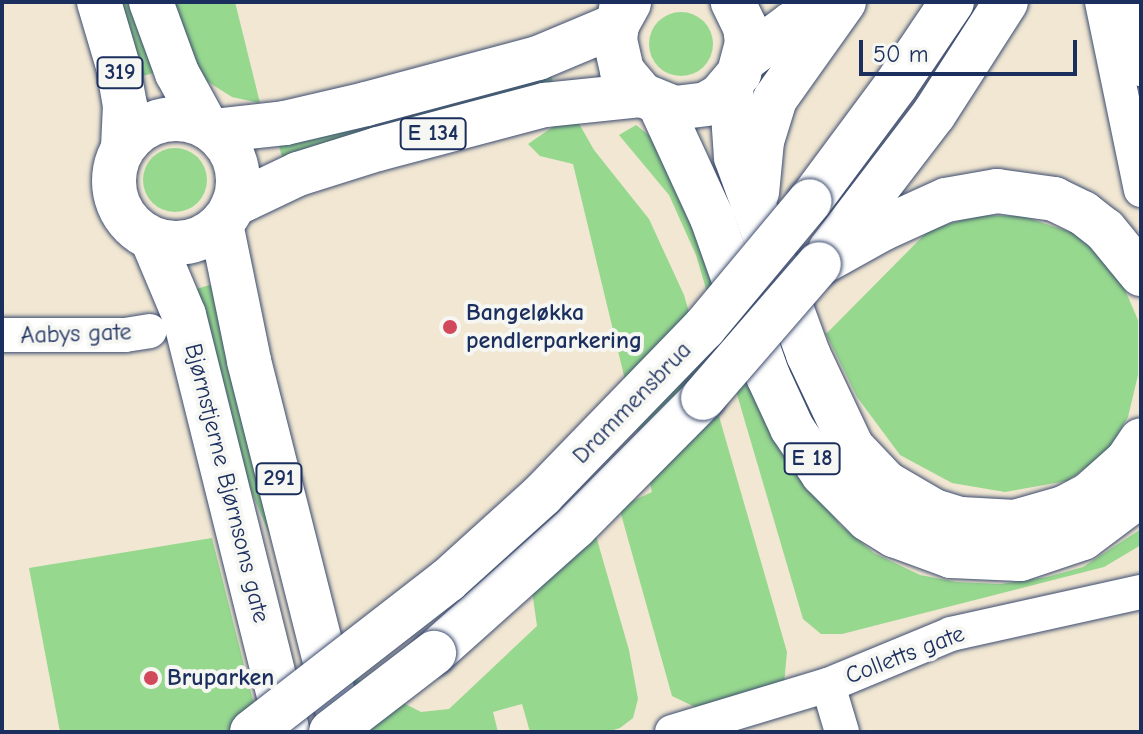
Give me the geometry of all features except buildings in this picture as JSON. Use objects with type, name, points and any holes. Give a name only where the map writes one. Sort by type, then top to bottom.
[{"type":"main road","name":"319","points":[[99,2],[118,66],[125,105],[123,147]]},
{"type":"main road","name":"319","points":[[151,2],[177,73],[209,128]]},
{"type":"main road","points":[[733,2],[745,27],[738,72]]},
{"type":"main road","name":"E 134","points":[[227,214],[298,174],[378,149],[545,105],[651,100],[691,108],[720,96],[738,72],[792,24],[843,2]]},
{"type":"main road","name":"E 18","points":[[756,204],[762,141],[775,99],[843,2]]},
{"type":"main road","name":"Drammensbrua","points":[[331,732],[479,615],[575,527],[703,398],[836,250],[934,114],[1006,2]]},
{"type":"main road","points":[[1131,2],[1141,64]]},
{"type":"main road","name":"Drammensbrua","points":[[252,732],[448,580],[621,417],[704,328],[810,201],[949,7]]},
{"type":"main road","name":"E 134","points":[[209,128],[285,123],[538,58],[622,11]]},
{"type":"main road","name":"E 134","points":[[622,11],[616,56],[630,85],[651,100]]},
{"type":"main road","name":"E 18","points":[[738,72],[736,157],[756,204],[808,354],[842,430],[868,466],[909,499],[934,511],[974,520],[1015,522],[1042,516],[1090,494],[1127,461],[1141,440]]},
{"type":"main road","name":"E 18","points":[[651,100],[712,218],[768,376],[792,428],[823,474],[868,519],[894,535],[951,556],[1020,559],[1083,538],[1131,502],[1141,488]]},
{"type":"main road","points":[[123,147],[133,135],[160,120],[191,121],[209,128]]},
{"type":"main road","name":"291","points":[[209,128],[225,142],[235,165],[238,189],[227,214],[249,361],[343,732]]},
{"type":"main road","name":"291","points":[[123,147],[115,167],[114,189],[120,210],[133,227],[152,239]]},
{"type":"main road","points":[[836,250],[946,200],[997,191],[1025,193],[1054,199],[1083,213],[1105,230],[1141,274]]},
{"type":"main road","points":[[152,239],[166,243],[196,240],[227,214]]},
{"type":"main road","name":"Bjørnstjerne Bjørnsons gate","points":[[152,239],[184,315],[288,732]]},
{"type":"street","points":[[1102,2],[1141,190]]},
{"type":"street","name":"Aabys gate","points":[[2,335],[125,335],[150,331]]},
{"type":"street","name":"Colletts gate","points":[[672,732],[828,685],[951,634],[1141,592]]},
{"type":"street","points":[[828,685],[842,732]]},
{"type":"green space","points":[[115,2],[132,2],[156,72],[137,78]]},
{"type":"green space","points":[[168,2],[235,2],[260,103],[232,97],[205,80],[190,59]]},
{"type":"green space","points":[[681,12],[699,18],[707,26],[713,44],[707,62],[699,70],[681,76],[663,70],[655,62],[649,44],[655,26],[663,18]]},
{"type":"green space","points":[[550,70],[554,88],[283,161],[278,142]]},
{"type":"green space","points":[[573,113],[594,150],[649,219],[684,295],[787,652],[784,684],[697,708],[672,696],[619,507],[652,492],[573,164],[540,156],[528,144]]},
{"type":"green space","points":[[636,125],[659,143],[807,480],[840,525],[874,553],[920,575],[957,582],[1001,584],[1047,577],[1083,567],[1141,529],[1141,545],[1104,567],[842,634],[821,634],[803,619],[696,255],[669,195],[619,135]]},
{"type":"green space","points":[[175,148],[193,154],[201,162],[207,180],[201,198],[193,206],[175,212],[157,206],[149,198],[143,180],[149,162],[157,154]]},
{"type":"green space","points":[[978,215],[1022,216],[1073,233],[1116,269],[1138,320],[1138,375],[1128,417],[1106,454],[1067,481],[1005,492],[952,483],[900,455],[857,397],[826,334],[929,230]]},
{"type":"green space","points":[[213,284],[273,543],[239,462],[193,290]]},
{"type":"green space","points":[[596,536],[629,650],[638,699],[633,718],[620,728],[607,732],[530,732],[522,704],[493,712],[498,732],[367,732],[353,677],[421,712],[449,709],[537,626],[532,591]]},
{"type":"green space","points":[[212,538],[261,732],[60,732],[29,568]]},
{"type":"place","name":"Bangeløkka pendlerparkering","points":[[450,327]]},
{"type":"place","name":"Bruparken","points":[[151,678]]}]
